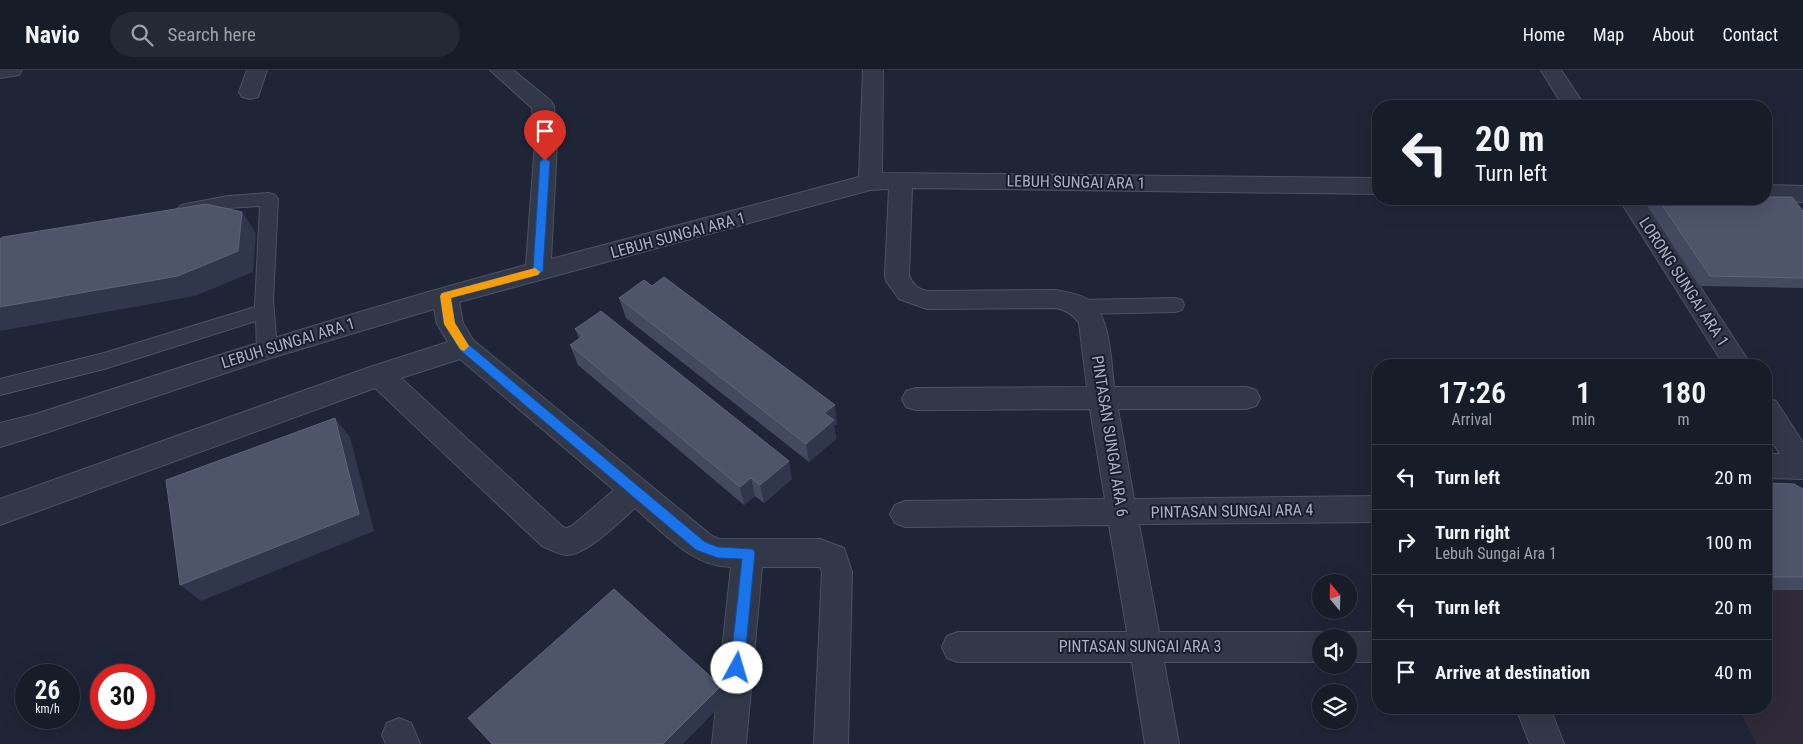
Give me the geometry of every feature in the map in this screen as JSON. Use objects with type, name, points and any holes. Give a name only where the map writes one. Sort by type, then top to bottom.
[{"type":"street","points":[[0,72],[12,70]]},
{"type":"street","points":[[250,92],[257,70]]},
{"type":"street","points":[[500,70],[543,106],[546,143],[538,271]]},
{"type":"street","points":[[870,182],[873,70]]},
{"type":"street","points":[[1552,70],[1570,100]]},
{"type":"street","points":[[901,180],[897,275],[899,285],[914,298],[927,300],[1056,299],[1071,301],[1082,307]]},
{"type":"street","name":"LEBUH SUNGAI ARA 1","points":[[0,435],[36,426],[267,349],[446,296],[870,182],[901,180],[1372,186]]},
{"type":"street","points":[[1772,193],[1803,194]]},
{"type":"street","name":"LORONG SUNGAI ARA 1","points":[[1635,205],[1734,359]]},
{"type":"street","points":[[446,296],[450,324],[464,347],[634,492],[701,546],[718,553],[820,553],[833,558],[837,572],[831,744]]},
{"type":"street","name":"PINTASAN SUNGAI ARA 6","points":[[1082,307],[1092,323],[1102,398],[1162,744]]},
{"type":"street","points":[[0,512],[380,375],[464,347]]},
{"type":"street","points":[[380,375],[554,537],[568,542],[583,535],[634,492]]},
{"type":"street","points":[[916,399],[1246,398]]},
{"type":"street","points":[[1772,418],[1803,467]]},
{"type":"street","points":[[1772,466],[1803,467]]},
{"type":"street","name":"PINTASAN SUNGAI ARA 4","points":[[905,514],[1372,509]]},
{"type":"street","points":[[729,744],[748,553]]},
{"type":"street","name":"PINTASAN SUNGAI ARA 3","points":[[958,647],[1312,647]]},
{"type":"street","points":[[1357,647],[1372,647]]},
{"type":"street","points":[[1535,714],[1547,744]]},
{"type":"lane","points":[[170,213],[228,202],[269,199],[264,311],[267,349]]},
{"type":"lane","points":[[1082,307],[1174,305]]},
{"type":"lane","points":[[0,387],[104,361],[264,311]]},
{"type":"shaded area","points":[[1772,590],[1803,590],[1803,744],[1756,744],[1741,714],[1772,714]]},
{"type":"building","points":[[1772,197],[1792,197],[1803,211],[1803,278],[1710,276],[1662,205],[1772,205]]},
{"type":"building","points":[[206,204],[242,212],[238,251],[178,276],[0,307],[0,239],[3,237]]},
{"type":"building","points":[[664,277],[835,405],[824,413],[834,420],[806,444],[619,298],[644,280],[652,286]]},
{"type":"building","points":[[601,311],[789,461],[760,485],[751,478],[740,487],[570,345],[583,336],[575,329]]},
{"type":"building","points":[[335,418],[359,514],[180,585],[166,480]]},
{"type":"building","points":[[1772,483],[1794,484],[1803,489],[1803,577],[1772,577]]},
{"type":"building","points":[[614,589],[721,686],[663,744],[492,744],[468,718]]},
{"type":"slow traffic","points":[[464,346],[450,324],[446,296],[535,272]]},
{"type":"route","points":[[545,161],[538,271],[446,296],[450,324],[464,347],[634,492],[701,546],[718,553],[748,553],[737,668]]}]
